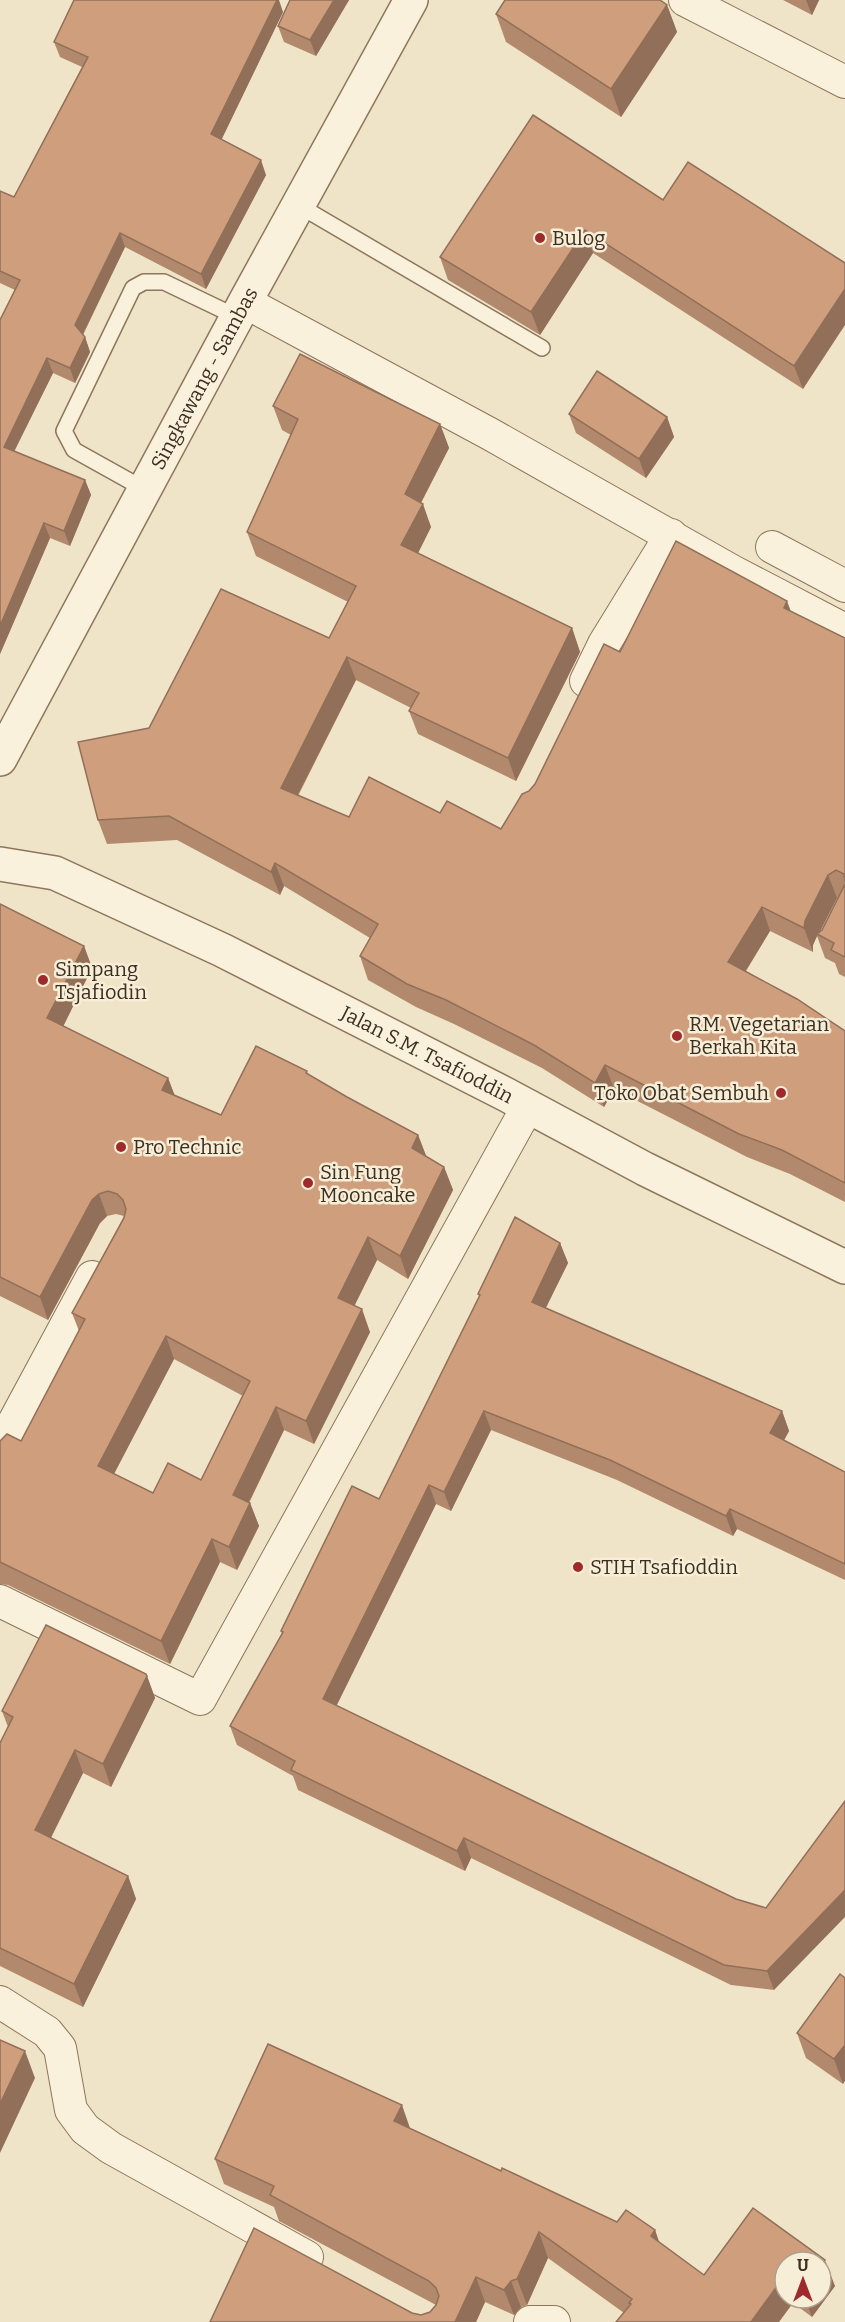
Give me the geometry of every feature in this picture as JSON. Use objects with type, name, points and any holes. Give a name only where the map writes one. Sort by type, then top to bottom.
[{"type":"street","name":"Singkawang - Sambas","points":[[0,759],[241,309],[411,0]]},
{"type":"street","points":[[685,0],[845,82]]},
{"type":"street","points":[[241,309],[490,434],[671,535],[732,572],[845,630]]},
{"type":"street","points":[[573,707],[604,644],[671,535]]},
{"type":"street","points":[[772,547],[845,586]]},
{"type":"street","name":"Jalan S.M. Tsafioddin","points":[[0,864],[55,873],[222,950],[645,1168],[845,1267]]},
{"type":"street","points":[[0,1601],[200,1699],[528,1106]]},
{"type":"street","points":[[0,1448],[105,1253]]},
{"type":"street","points":[[0,2002],[47,2032],[60,2048],[71,2110],[85,2129],[111,2148],[329,2270]]},
{"type":"street","points":[[530,2322],[554,2322]]},
{"type":"lane","points":[[298,205],[542,348]]},
{"type":"lane","points":[[144,489],[74,450],[64,431],[133,288],[144,282],[164,282],[241,309]]},
{"type":"building","points":[[74,0],[277,0],[211,134],[261,160],[201,274],[120,233],[75,325],[85,337],[70,368],[47,358],[4,447],[85,480],[64,531],[44,523],[0,626],[0,320],[20,280],[0,271],[0,191],[14,197],[88,57],[54,42]]},
{"type":"building","points":[[290,0],[334,0],[310,40],[278,26]]},
{"type":"building","points":[[505,0],[660,0],[667,5],[611,89],[496,14]]},
{"type":"building","points":[[533,115],[663,200],[688,162],[845,263],[845,289],[794,366],[585,230],[531,312],[440,257]]},
{"type":"building","points":[[300,354],[440,424],[405,494],[423,504],[401,545],[572,628],[508,758],[409,711],[419,693],[347,657],[281,788],[349,817],[369,777],[440,813],[447,801],[501,829],[522,794],[529,791],[535,784],[604,644],[620,652],[676,541],[787,601],[784,608],[845,638],[845,882],[844,874],[836,870],[828,875],[805,921],[804,928],[762,907],[728,962],[797,999],[845,1031],[845,1183],[782,1150],[739,1134],[605,1065],[595,1083],[534,1045],[446,1000],[407,984],[360,956],[378,924],[275,863],[271,872],[169,816],[98,820],[78,742],[149,728],[221,589],[329,638],[356,586],[247,532],[298,419],[273,406]]},
{"type":"building","points":[[597,371],[667,417],[639,459],[569,414]]},
{"type":"building","points":[[845,884],[845,957],[831,950],[834,943],[817,934],[822,930]]},
{"type":"building","points":[[0,904],[84,946],[47,1018],[168,1078],[162,1090],[221,1115],[256,1046],[307,1071],[306,1073],[347,1097],[418,1135],[412,1148],[444,1167],[400,1256],[368,1237],[338,1298],[362,1309],[306,1421],[276,1407],[233,1495],[250,1503],[229,1547],[212,1539],[161,1641],[0,1562],[0,1441],[7,1434],[21,1441],[85,1319],[72,1313],[124,1218],[126,1209],[123,1200],[117,1194],[108,1191],[92,1200],[40,1297],[0,1277]],"holes":[[[166,1336],[250,1381],[201,1480],[168,1463],[153,1493],[98,1466]]]},
{"type":"building","points":[[515,1217],[560,1243],[532,1302],[782,1411],[770,1433],[845,1472],[845,1564],[730,1509],[726,1516],[610,1460],[484,1411],[444,1492],[429,1485],[323,1699],[736,1899],[766,1908],[845,1801],[845,1890],[767,1971],[724,1965],[464,1838],[457,1851],[291,1770],[295,1761],[230,1726],[283,1632],[281,1631],[352,1486],[379,1499],[480,1295],[478,1294]]},
{"type":"building","points":[[46,1625],[147,1676],[103,1764],[75,1750],[35,1830],[128,1876],[74,1984],[0,1948],[0,1743],[13,1717],[2,1711]]},
{"type":"building","points":[[840,1974],[845,1978],[845,2045],[834,2059],[797,2033]]},
{"type":"building","points":[[0,2040],[25,2051],[0,2104]]},
{"type":"building","points":[[268,2044],[402,2105],[394,2121],[501,2171],[502,2168],[617,2222],[626,2210],[655,2230],[651,2236],[704,2275],[753,2208],[811,2250],[773,2250],[773,2292],[751,2322],[616,2322],[631,2304],[629,2303],[632,2299],[539,2232],[517,2279],[511,2281],[504,2290],[476,2277],[455,2322],[210,2322],[254,2228],[412,2313],[421,2315],[430,2312],[439,2296],[436,2288],[429,2281],[270,2195],[274,2186],[215,2159]]},
{"type":"place","name":"Bulog","points":[[540,238]]},
{"type":"place","name":"Simpang Tsjafiodin","points":[[43,980]]},
{"type":"place","name":"RM. Vegetarian Berkah Kita","points":[[677,1036]]},
{"type":"place","name":"Toko Obat Sembuh","points":[[781,1093]]},
{"type":"place","name":"Pro Technic","points":[[121,1147]]},
{"type":"place","name":"Sin Fung Mooncake","points":[[308,1183]]},
{"type":"place","name":"STIH Tsafioddin","points":[[578,1567]]}]
